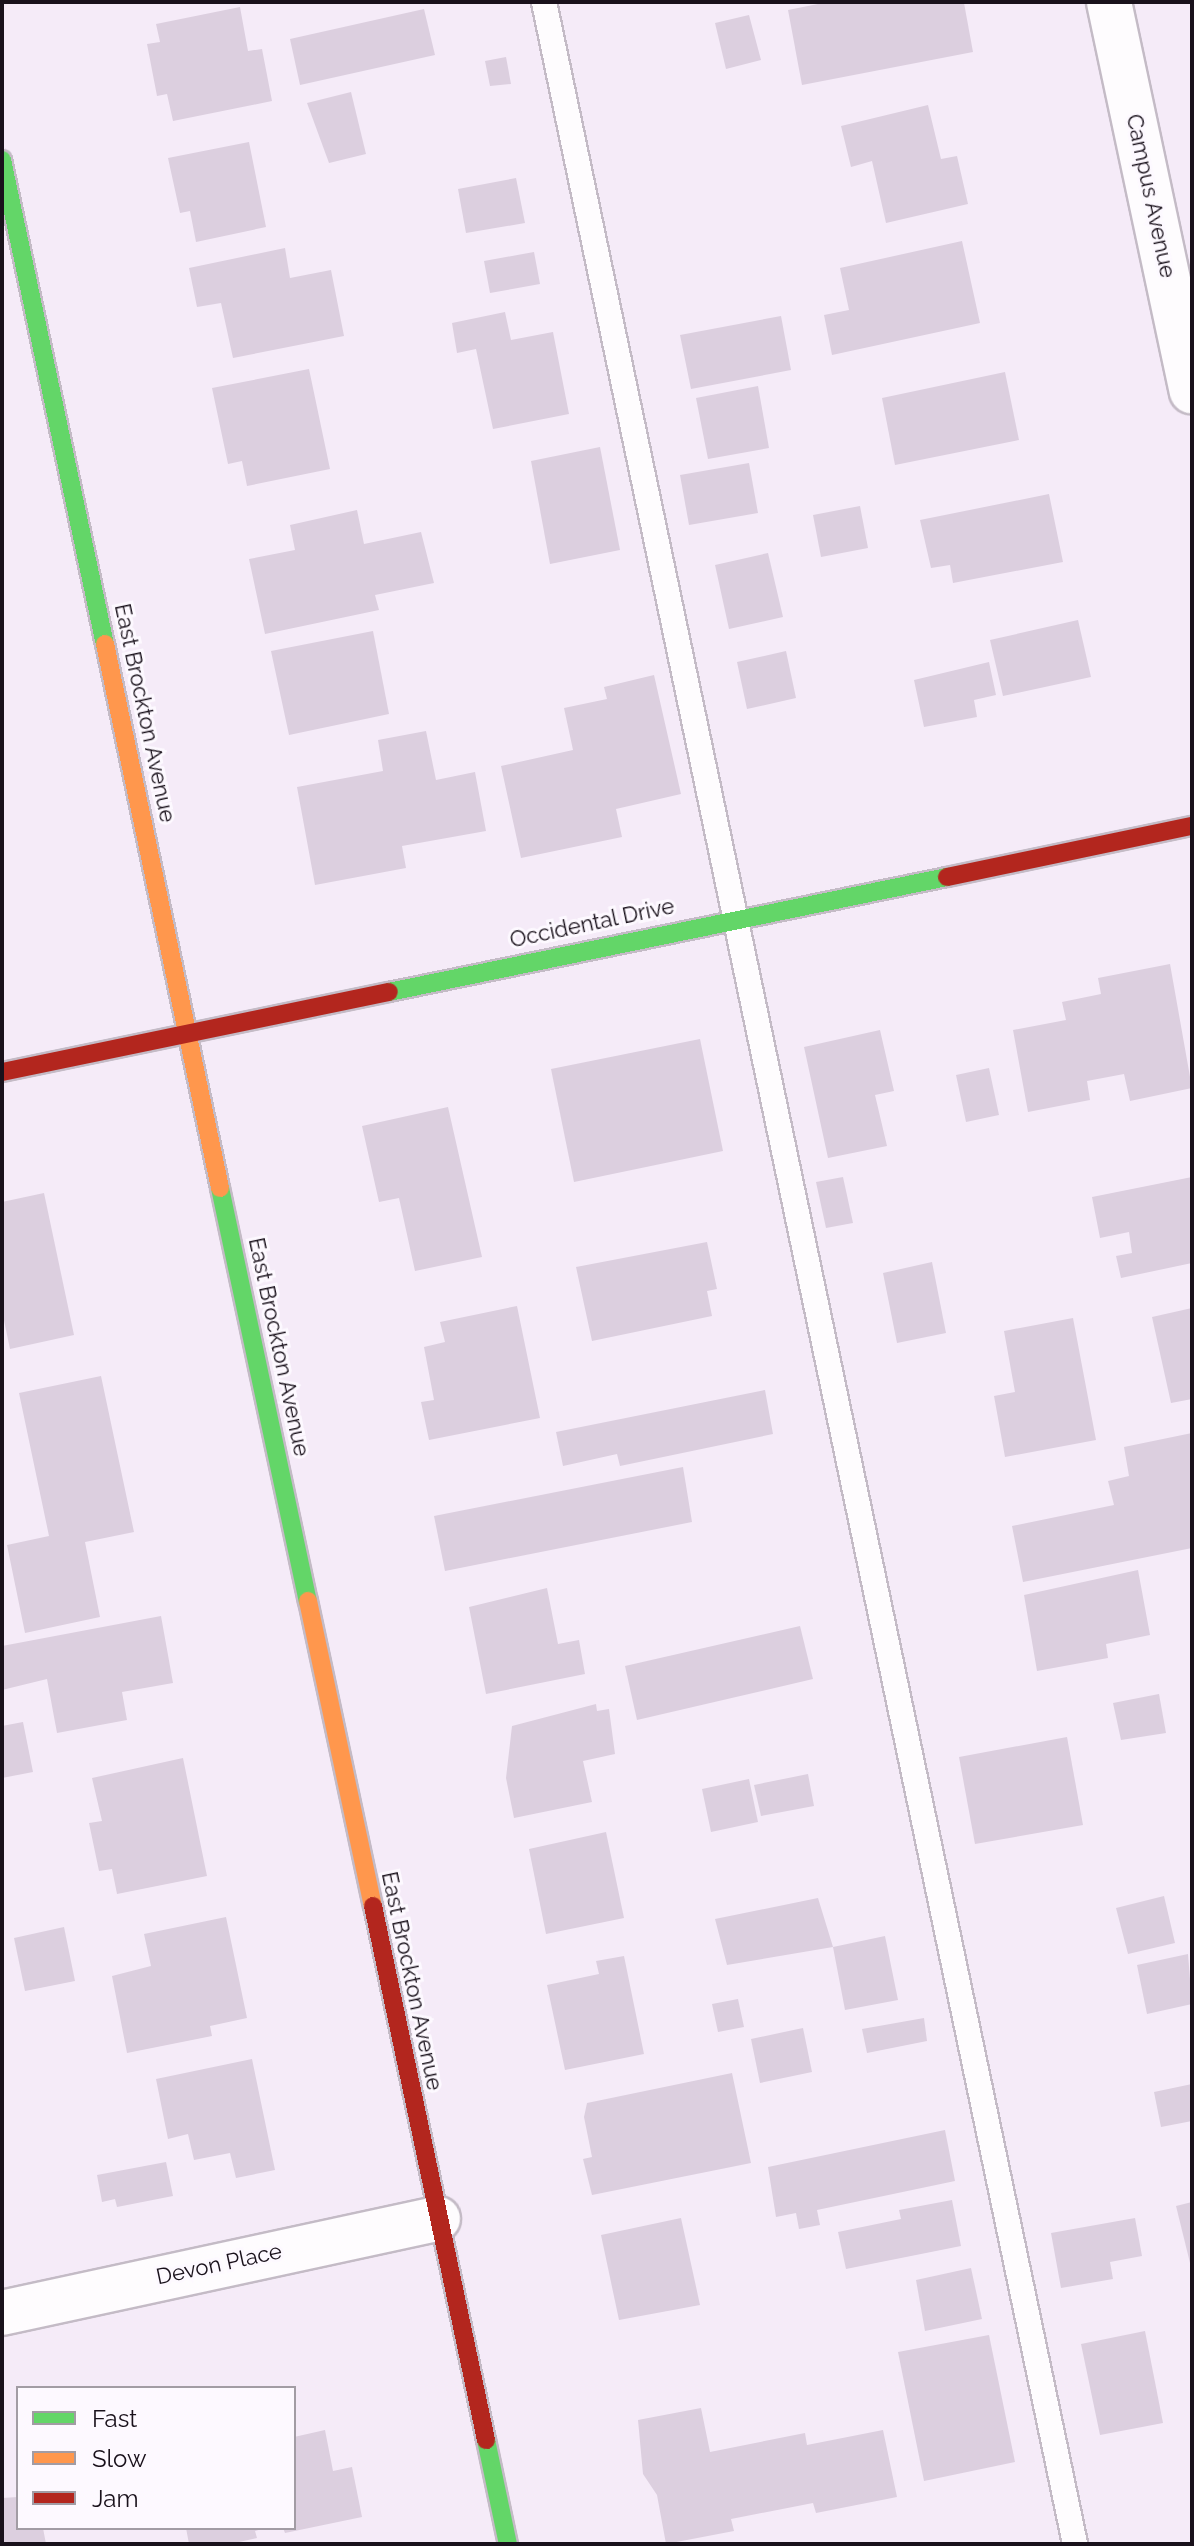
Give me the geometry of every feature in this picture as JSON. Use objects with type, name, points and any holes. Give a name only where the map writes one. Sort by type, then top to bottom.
[{"type":"street","name":"Campus Avenue","points":[[1109,2],[1192,391]]},
{"type":"street","name":"East Brockton Avenue","points":[[3,173],[508,2544]]},
{"type":"street","name":"Occidental Drive","points":[[2,1072],[188,1031],[1192,826]]},
{"type":"street","name":"Devon Place","points":[[2,2313],[438,2219]]},
{"type":"lane","points":[[544,2],[1075,2544]]},
{"type":"building","points":[[828,2],[964,3],[973,52],[802,85],[788,10]]},
{"type":"building","points":[[240,7],[248,51],[262,49],[272,101],[173,121],[167,94],[157,96],[147,44],[160,42],[156,24]]},
{"type":"building","points":[[424,9],[435,55],[300,85],[290,39]]},
{"type":"building","points":[[749,15],[761,60],[726,69],[715,23]]},
{"type":"building","points":[[506,57],[511,84],[490,86],[485,61]]},
{"type":"building","points":[[351,92],[366,154],[329,163],[307,103]]},
{"type":"building","points":[[928,105],[941,159],[957,156],[968,204],[886,223],[872,161],[851,167],[841,126]]},
{"type":"building","points":[[249,142],[266,227],[196,242],[190,211],[180,213],[168,158]]},
{"type":"building","points":[[516,178],[525,223],[466,233],[458,189]]},
{"type":"building","points":[[962,241],[980,323],[832,355],[824,315],[849,310],[840,268]]},
{"type":"building","points":[[285,248],[290,278],[331,270],[344,336],[233,358],[221,303],[197,307],[189,268]]},
{"type":"building","points":[[534,252],[540,284],[490,293],[484,261]]},
{"type":"building","points":[[505,312],[511,340],[553,332],[569,414],[493,429],[476,349],[457,353],[452,323]]},
{"type":"building","points":[[781,316],[791,370],[691,389],[680,335]]},
{"type":"building","points":[[309,369],[330,469],[247,486],[242,461],[228,464],[212,388]]},
{"type":"building","points":[[1005,372],[1019,440],[895,465],[882,398]]},
{"type":"building","points":[[758,386],[769,448],[708,459],[696,398]]},
{"type":"building","points":[[600,447],[620,550],[550,564],[531,461]]},
{"type":"building","points":[[749,463],[758,513],[689,525],[680,475]]},
{"type":"building","points":[[1049,494],[1063,562],[953,583],[950,565],[931,568],[920,520]]},
{"type":"building","points":[[860,506],[868,548],[821,557],[813,515]]},
{"type":"building","points":[[357,510],[364,544],[421,532],[434,583],[375,595],[379,610],[265,634],[249,559],[295,550],[290,525]]},
{"type":"building","points":[[768,553],[783,617],[729,629],[715,565]]},
{"type":"building","points":[[1078,620],[1091,677],[1003,696],[990,640]]},
{"type":"building","points":[[373,631],[389,714],[289,735],[271,651]]},
{"type":"building","points":[[786,651],[796,698],[747,709],[737,662]]},
{"type":"building","points":[[989,662],[996,695],[974,700],[977,717],[924,727],[914,680]]},
{"type":"building","points":[[654,675],[681,794],[616,809],[622,837],[521,858],[501,766],[573,750],[564,708],[607,699],[604,687]]},
{"type":"building","points":[[426,731],[436,780],[475,772],[486,831],[402,846],[406,868],[315,885],[297,787],[383,771],[378,740]]},
{"type":"building","points":[[1170,964],[1192,1088],[1130,1101],[1124,1074],[1087,1081],[1090,1100],[1028,1112],[1013,1030],[1066,1020],[1062,1002],[1101,994],[1098,978]]},
{"type":"building","points":[[880,1030],[894,1091],[875,1095],[887,1146],[828,1158],[804,1047]]},
{"type":"building","points":[[700,1039],[723,1151],[574,1182],[551,1069]]},
{"type":"building","points":[[989,1068],[999,1115],[966,1122],[956,1075]]},
{"type":"building","points":[[448,1107],[482,1257],[415,1271],[399,1198],[379,1202],[362,1126]]},
{"type":"building","points":[[843,1177],[853,1223],[826,1228],[816,1182]]},
{"type":"building","points":[[1192,1177],[1192,1263],[1121,1278],[1116,1256],[1132,1253],[1129,1232],[1100,1238],[1092,1197]]},
{"type":"building","points":[[44,1193],[74,1335],[10,1349],[2,1311],[2,1202]]},
{"type":"building","points":[[707,1242],[717,1289],[707,1291],[712,1316],[592,1341],[576,1267]]},
{"type":"building","points":[[932,1262],[946,1333],[897,1343],[883,1273]]},
{"type":"building","points":[[517,1306],[540,1418],[429,1440],[421,1402],[434,1400],[424,1347],[445,1342],[440,1322]]},
{"type":"building","points":[[1192,1308],[1192,1399],[1171,1403],[1152,1317]]},
{"type":"building","points":[[1073,1318],[1096,1440],[1005,1457],[994,1396],[1015,1392],[1004,1331]]},
{"type":"building","points":[[101,1376],[134,1532],[85,1542],[100,1617],[25,1633],[7,1545],[49,1536],[19,1393]]},
{"type":"building","points":[[765,1390],[773,1434],[620,1466],[617,1454],[563,1466],[556,1432]]},
{"type":"building","points":[[1192,1433],[1192,1548],[1023,1582],[1012,1526],[1114,1505],[1108,1481],[1129,1476],[1124,1447]]},
{"type":"building","points":[[683,1467],[692,1522],[445,1571],[434,1516]]},
{"type":"building","points":[[1138,1570],[1150,1635],[1106,1644],[1108,1658],[1037,1671],[1024,1595]]},
{"type":"building","points":[[547,1588],[558,1644],[579,1640],[585,1674],[486,1694],[469,1607]]},
{"type":"building","points":[[161,1616],[173,1683],[122,1692],[127,1720],[57,1733],[47,1679],[2,1690],[2,1646]]},
{"type":"building","points":[[800,1626],[813,1679],[637,1720],[625,1666]]},
{"type":"building","points":[[1159,1694],[1166,1733],[1121,1740],[1113,1703]]},
{"type":"building","points":[[596,1704],[597,1711],[609,1709],[615,1754],[583,1761],[592,1802],[514,1818],[506,1778],[512,1726]]},
{"type":"building","points":[[23,1722],[33,1772],[2,1778],[2,1726]]},
{"type":"building","points":[[1067,1737],[1083,1825],[975,1844],[959,1757]]},
{"type":"building","points":[[183,1758],[207,1876],[117,1894],[112,1869],[99,1871],[89,1823],[102,1821],[92,1778]]},
{"type":"building","points":[[808,1774],[814,1806],[761,1816],[754,1785]]},
{"type":"building","points":[[749,1779],[758,1822],[711,1832],[702,1789]]},
{"type":"building","points":[[606,1832],[624,1918],[546,1934],[529,1849]]},
{"type":"building","points":[[1164,1896],[1175,1943],[1128,1954],[1116,1908]]},
{"type":"building","points":[[818,1898],[833,1947],[727,1965],[715,1919]]},
{"type":"building","points":[[226,1917],[247,2018],[210,2026],[212,2036],[127,2053],[112,1976],[151,1966],[144,1934]]},
{"type":"building","points":[[64,1927],[75,1981],[25,1991],[14,1938]]},
{"type":"building","points":[[885,1936],[898,2000],[845,2010],[833,1947]]},
{"type":"building","points":[[1188,1954],[1192,2004],[1147,2014],[1137,1965]]},
{"type":"building","points":[[624,1956],[644,2054],[565,2070],[547,1985],[599,1974],[596,1961]]},
{"type":"building","points":[[738,1999],[744,2027],[718,2032],[712,2004]]},
{"type":"building","points":[[924,2018],[927,2041],[867,2053],[862,2029]]},
{"type":"building","points":[[803,2028],[812,2072],[760,2083],[751,2039]]},
{"type":"building","points":[[252,2059],[275,2170],[236,2178],[230,2153],[194,2160],[188,2134],[168,2139],[156,2079]]},
{"type":"building","points":[[732,2073],[751,2163],[592,2195],[583,2159],[592,2157],[584,2117],[587,2103]]},
{"type":"building","points":[[1192,2084],[1192,2121],[1161,2127],[1154,2092]]},
{"type":"building","points":[[945,2130],[955,2181],[817,2210],[820,2225],[799,2229],[796,2213],[776,2217],[768,2167]]},
{"type":"building","points":[[166,2162],[173,2196],[117,2207],[115,2199],[102,2202],[97,2175]]},
{"type":"building","points":[[952,2200],[961,2246],[846,2269],[838,2232],[901,2219],[899,2210]]},
{"type":"building","points":[[1192,2202],[1192,2267],[1191,2267],[1176,2206]]},
{"type":"building","points":[[681,2218],[700,2305],[619,2320],[601,2235]]},
{"type":"building","points":[[1135,2218],[1142,2256],[1110,2262],[1113,2279],[1061,2288],[1051,2233]]},
{"type":"building","points":[[971,2268],[982,2319],[925,2331],[916,2280]]},
{"type":"building","points":[[1145,2331],[1163,2423],[1100,2435],[1081,2344]]},
{"type":"building","points":[[989,2335],[1015,2462],[924,2481],[898,2352]]},
{"type":"building","points":[[701,2408],[710,2452],[805,2433],[807,2445],[883,2430],[897,2497],[816,2513],[813,2503],[731,2519],[734,2531],[666,2544],[657,2495],[643,2474],[638,2420]]},
{"type":"building","points":[[325,2430],[333,2471],[352,2467],[362,2517],[285,2533],[284,2530],[296,2530],[296,2437]]},
{"type":"building","points":[[16,2497],[16,2530],[43,2530],[46,2544],[2,2544],[2,2498]]},
{"type":"building","points":[[186,2530],[258,2530],[255,2531],[257,2538],[230,2544],[189,2544]]},
{"type":"traffic: fast","points":[[2,160],[105,644]]},
{"type":"traffic: fast","points":[[389,992],[947,877]]},
{"type":"traffic: fast","points":[[220,1188],[308,1601]]},
{"type":"traffic: fast","points":[[486,2440],[508,2544]]},
{"type":"traffic: slow","points":[[105,644],[220,1188]]},
{"type":"traffic: slow","points":[[308,1601],[373,1906]]},
{"type":"traffic: jam","points":[[947,877],[1192,826]]},
{"type":"traffic: jam","points":[[2,1072],[389,992]]},
{"type":"traffic: jam","points":[[373,1906],[486,2440]]}]
